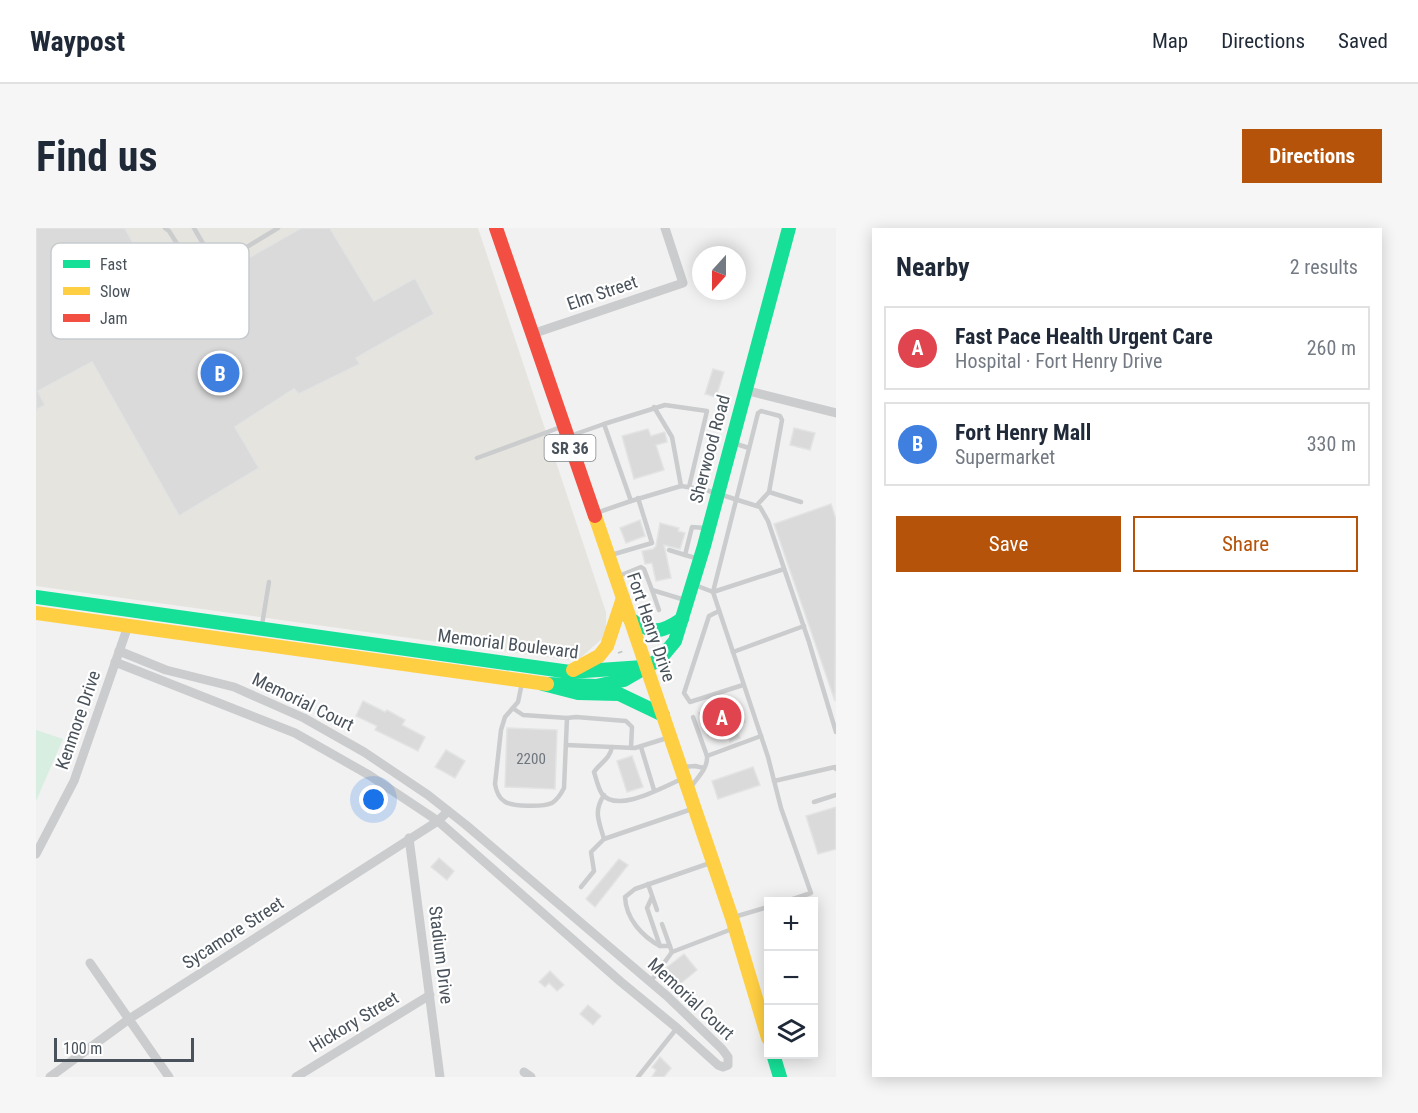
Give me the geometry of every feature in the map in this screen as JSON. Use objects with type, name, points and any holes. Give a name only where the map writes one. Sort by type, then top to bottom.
[{"type":"main road","name":"Fort Henry Drive","points":[[496,228],[713,862],[764,1025]]},
{"type":"main road","name":"Sherwood Road","points":[[647,668],[660,659],[675,641],[688,601],[789,228]]},
{"type":"main road","name":"Memorial Boulevard","points":[[36,597],[570,672],[647,668]]},
{"type":"main road","points":[[570,672],[599,656],[608,646],[622,598]]},
{"type":"main road","points":[[128,626],[133,612]]},
{"type":"main road","name":"Memorial Boulevard","points":[[36,613],[543,684],[596,686],[624,680],[647,668]]},
{"type":"main road","points":[[630,619],[654,632],[662,632],[682,619]]},
{"type":"main road","points":[[260,645],[261,628]]},
{"type":"main road","points":[[543,684],[578,693],[619,694],[663,715]]},
{"type":"main road","points":[[775,1059],[780,1077]]},
{"type":"street","name":"Elm Street","points":[[532,333],[683,283],[665,228]]},
{"type":"street","points":[[745,390],[836,413]]},
{"type":"street","name":"Kenmore Drive","points":[[36,854],[74,781],[128,626]]},
{"type":"street","name":"Memorial Court","points":[[115,662],[295,733],[369,775],[438,821],[718,1065],[723,1068],[728,1065],[728,1057],[722,1049],[651,982],[448,811],[364,752],[304,718],[234,687],[166,670],[119,651]]},
{"type":"street","points":[[295,733],[304,718]]},
{"type":"street","name":"Sycamore Street","points":[[50,1077],[129,1020],[438,821],[448,811]]},
{"type":"street","name":"Stadium Drive","points":[[409,838],[440,1077]]},
{"type":"street","points":[[90,963],[169,1077]]},
{"type":"street","points":[[621,982],[633,967]]},
{"type":"street","name":"Hickory Street","points":[[296,1077],[430,995]]},
{"type":"lane","points":[[165,228],[177,243]]},
{"type":"lane","points":[[194,228],[203,243]]},
{"type":"lane","points":[[249,246],[278,228]]},
{"type":"lane","points":[[477,458],[565,432],[604,424],[654,407],[676,405],[707,411],[689,487]]},
{"type":"lane","points":[[654,407],[672,437],[681,486]]},
{"type":"lane","points":[[758,505],[769,492],[782,420],[780,416],[761,411],[758,412],[738,499],[712,592],[761,736],[781,808],[811,893],[799,897]]},
{"type":"lane","points":[[604,424],[631,501]]},
{"type":"lane","points":[[731,442],[749,448]]},
{"type":"lane","points":[[594,514],[681,486],[717,493],[758,505],[768,521],[804,626],[836,732]]},
{"type":"lane","points":[[769,492],[801,502]]},
{"type":"lane","points":[[608,556],[652,543],[639,498]]},
{"type":"lane","points":[[685,555],[693,527],[708,529]]},
{"type":"lane","points":[[669,550],[700,559]]},
{"type":"lane","points":[[615,577],[641,567],[644,569],[659,610]]},
{"type":"lane","points":[[693,584],[712,592],[784,569]]},
{"type":"lane","points":[[261,628],[269,582]]},
{"type":"lane","points":[[652,590],[688,601]]},
{"type":"lane","points":[[719,611],[709,616],[684,693],[690,702],[743,685]]},
{"type":"lane","points":[[733,652],[804,626]]},
{"type":"lane","points":[[522,681],[518,702],[505,717],[501,730],[495,784],[496,792],[504,802],[516,805],[544,805],[552,803],[559,797],[564,788],[567,718]]},
{"type":"lane","points":[[514,709],[523,715],[626,721],[632,727],[630,748]]},
{"type":"lane","points":[[612,747],[604,763],[594,772],[604,795],[616,801],[629,801],[702,773],[707,756],[693,717]]},
{"type":"lane","points":[[707,756],[761,736]]},
{"type":"lane","points":[[566,745],[630,748],[641,747],[670,737]]},
{"type":"lane","points":[[641,747],[654,790]]},
{"type":"lane","points":[[774,781],[836,768],[836,762]]},
{"type":"lane","points":[[684,779],[695,766],[704,768]]},
{"type":"lane","points":[[604,795],[598,804],[597,812],[604,839]]},
{"type":"lane","points":[[814,802],[836,795]]},
{"type":"lane","points":[[581,887],[594,871],[591,852],[604,839],[694,808]]},
{"type":"lane","points":[[671,949],[645,938],[634,924],[626,905],[626,897],[635,889],[713,862]]},
{"type":"lane","points":[[648,884],[657,910]]},
{"type":"lane","points":[[652,897],[647,908],[660,946]]},
{"type":"lane","points":[[651,982],[671,949],[764,909]]},
{"type":"lane","points":[[662,924],[671,949]]},
{"type":"lane","points":[[638,1077],[677,1028]]},
{"type":"path","points":[[618,653],[624,651]]},
{"type":"shaded area","points":[[36,228],[478,228],[606,612],[606,628],[602,639],[579,659],[568,660],[36,586]]},
{"type":"green space","points":[[36,730],[63,739],[36,801]]},
{"type":"building","points":[[36,228],[125,228],[133,243],[51,243],[51,339],[249,339],[249,258],[301,228],[330,228],[374,301],[415,278],[434,314],[356,358],[360,364],[299,394],[294,389],[235,427],[259,468],[179,516],[92,362],[38,391],[45,405],[36,410]]},
{"type":"building","points":[[713,369],[724,372],[716,397],[705,394]]},
{"type":"building","points":[[794,428],[815,433],[810,450],[790,445]]},
{"type":"building","points":[[648,429],[651,436],[665,433],[667,442],[656,445],[664,470],[634,479],[622,436]]},
{"type":"building","points":[[831,504],[836,519],[835,701],[774,524]]},
{"type":"building","points":[[640,520],[645,536],[626,543],[620,528]]},
{"type":"building","points":[[660,523],[679,528],[678,531],[685,533],[680,549],[664,545],[671,578],[656,581],[652,563],[645,564],[642,551],[653,549],[656,546]]},
{"type":"building","points":[[736,700],[745,722],[736,725],[740,738],[730,742],[726,729],[708,735],[699,713]]},
{"type":"building","points":[[363,701],[405,720],[402,725],[425,737],[418,751],[375,730],[377,726],[356,716]]},
{"type":"building","points":[[507,728],[557,730],[555,789],[505,787]]},
{"type":"building","points":[[446,750],[465,761],[455,778],[435,767]]},
{"type":"building","points":[[632,756],[643,787],[627,792],[617,761]]},
{"type":"building","points":[[753,767],[760,785],[718,799],[712,781]]},
{"type":"building","points":[[836,807],[836,849],[818,854],[806,816]]},
{"type":"building","points":[[439,858],[454,871],[447,880],[431,867]]},
{"type":"building","points":[[619,859],[628,865],[595,907],[586,899]]},
{"type":"building","points":[[684,954],[697,970],[680,984],[666,968]]},
{"type":"building","points":[[550,971],[564,985],[557,991],[549,983],[545,987],[539,982]]},
{"type":"building","points":[[588,1005],[601,1016],[593,1025],[580,1014]]},
{"type":"building","points":[[660,1057],[671,1068],[664,1077],[652,1077],[656,1070],[652,1067]]},
{"type":"traffic: fast","points":[[547,684],[596,686],[624,680],[660,659],[675,641],[704,546],[789,228]]},
{"type":"traffic: fast","points":[[36,597],[570,672],[643,667]]},
{"type":"traffic: fast","points":[[630,619],[650,630],[662,630],[682,619]]},
{"type":"traffic: fast","points":[[543,684],[578,693],[619,694],[663,715]]},
{"type":"traffic: fast","points":[[775,1059],[780,1077]]},
{"type":"traffic: slow","points":[[595,516],[732,918],[764,1025]]},
{"type":"traffic: slow","points":[[573,670],[599,656],[607,646],[623,598]]},
{"type":"traffic: slow","points":[[36,613],[547,684]]},
{"type":"traffic: jam","points":[[496,228],[595,516]]},
{"type":"place","name":"Fort Henry Mall","points":[[220,373]]},
{"type":"place","name":"Fast Pace Health Urgent Care","points":[[722,717]]}]
